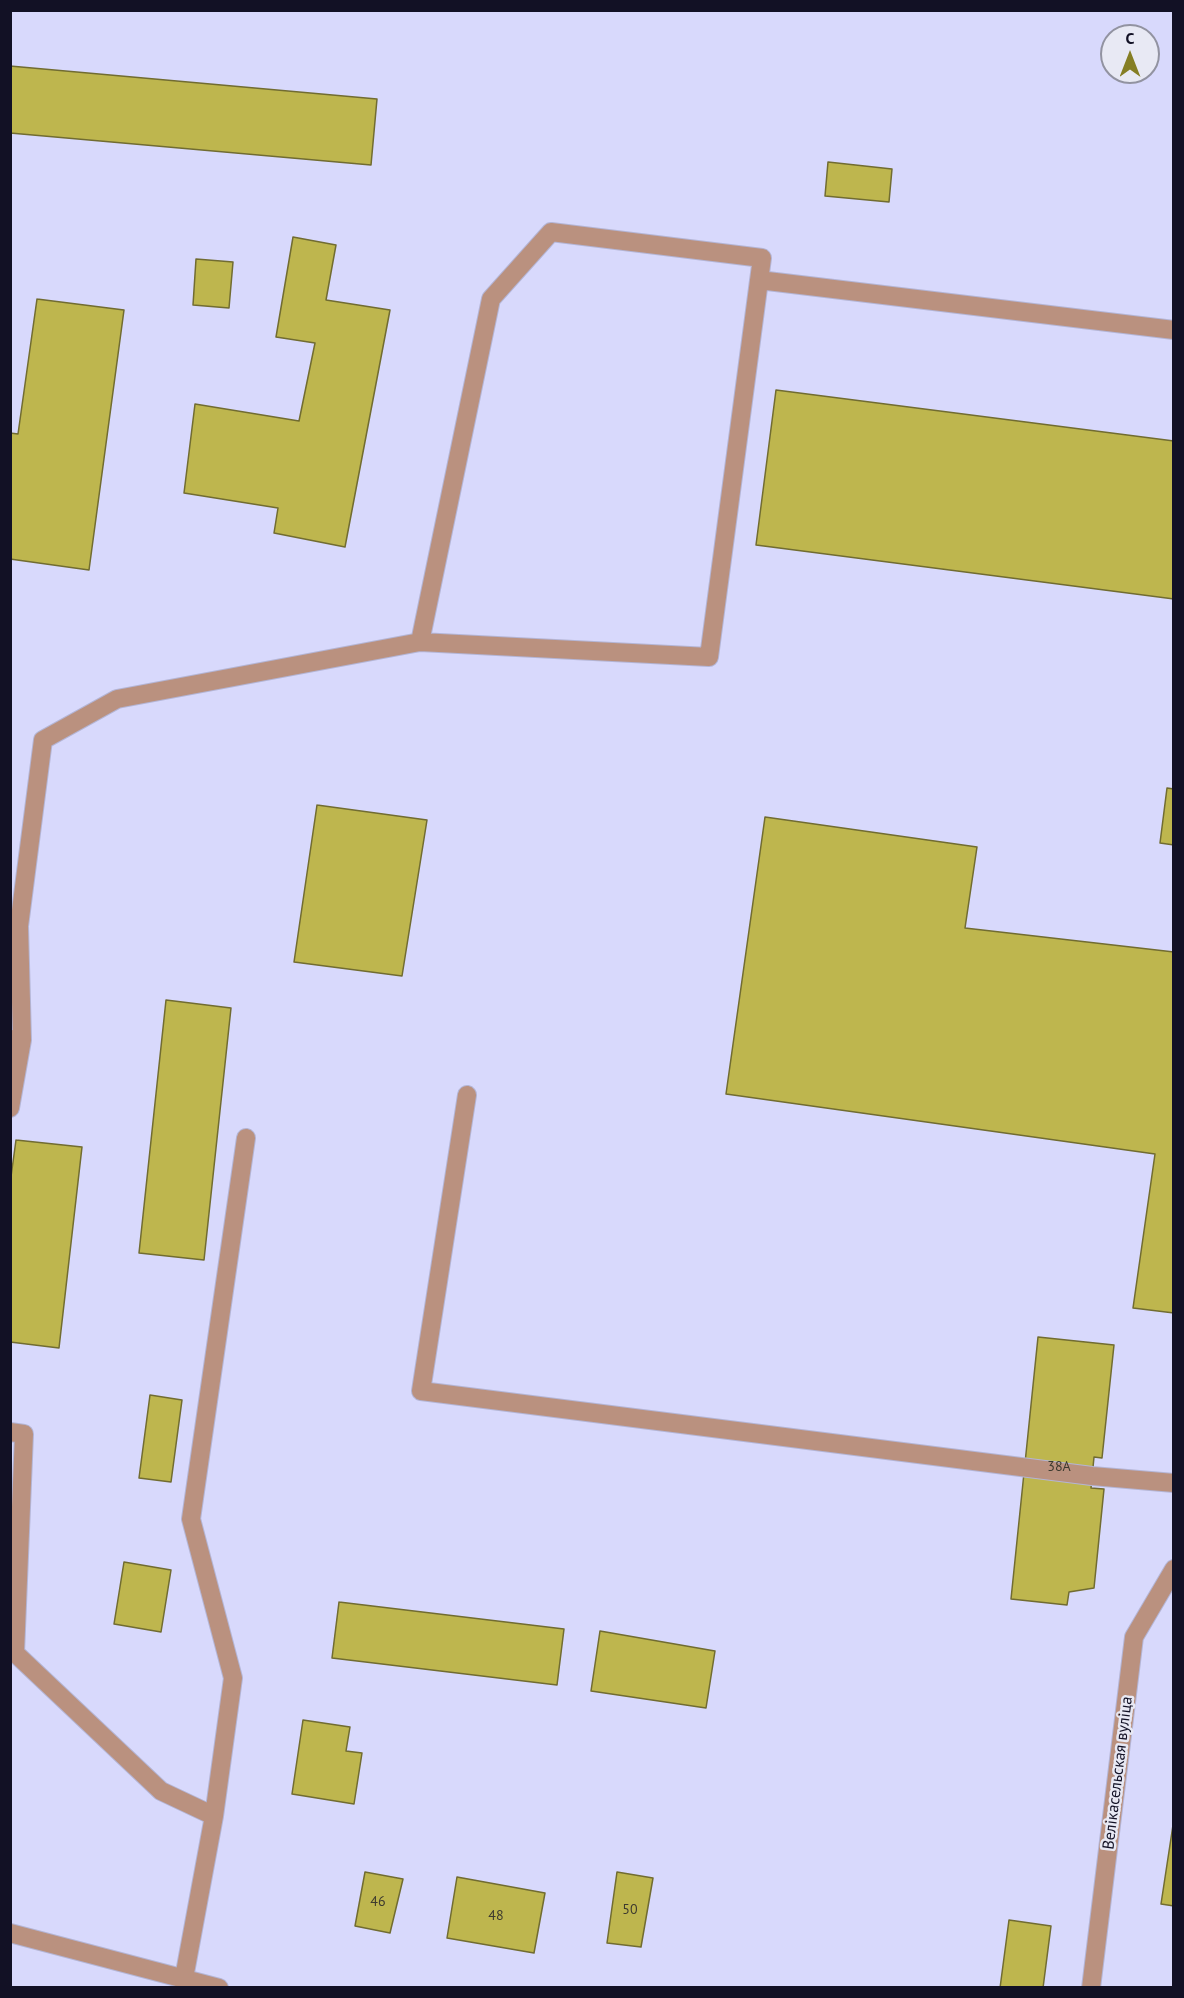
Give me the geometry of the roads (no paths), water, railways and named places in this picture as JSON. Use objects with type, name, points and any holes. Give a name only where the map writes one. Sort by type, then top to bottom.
[{"type":"street","points":[[10,1108],[16,1039],[19,926],[43,740],[117,699],[420,642],[709,657],[762,258],[551,232],[491,299],[420,642]]},
{"type":"street","points":[[759,280],[1173,330]]},
{"type":"street","points":[[467,1095],[422,1391],[1092,1476],[1173,1483]]},
{"type":"street","points":[[184,1978],[214,1816],[233,1678],[191,1519],[246,1138]]},
{"type":"street","points":[[10,1432],[24,1434],[13,1653],[161,1791],[214,1816]]},
{"type":"street","name":"Велікасельская вуліца","points":[[1091,1988],[1134,1637],[1173,1569]]},
{"type":"street","points":[[10,1933],[219,1988]]}]
